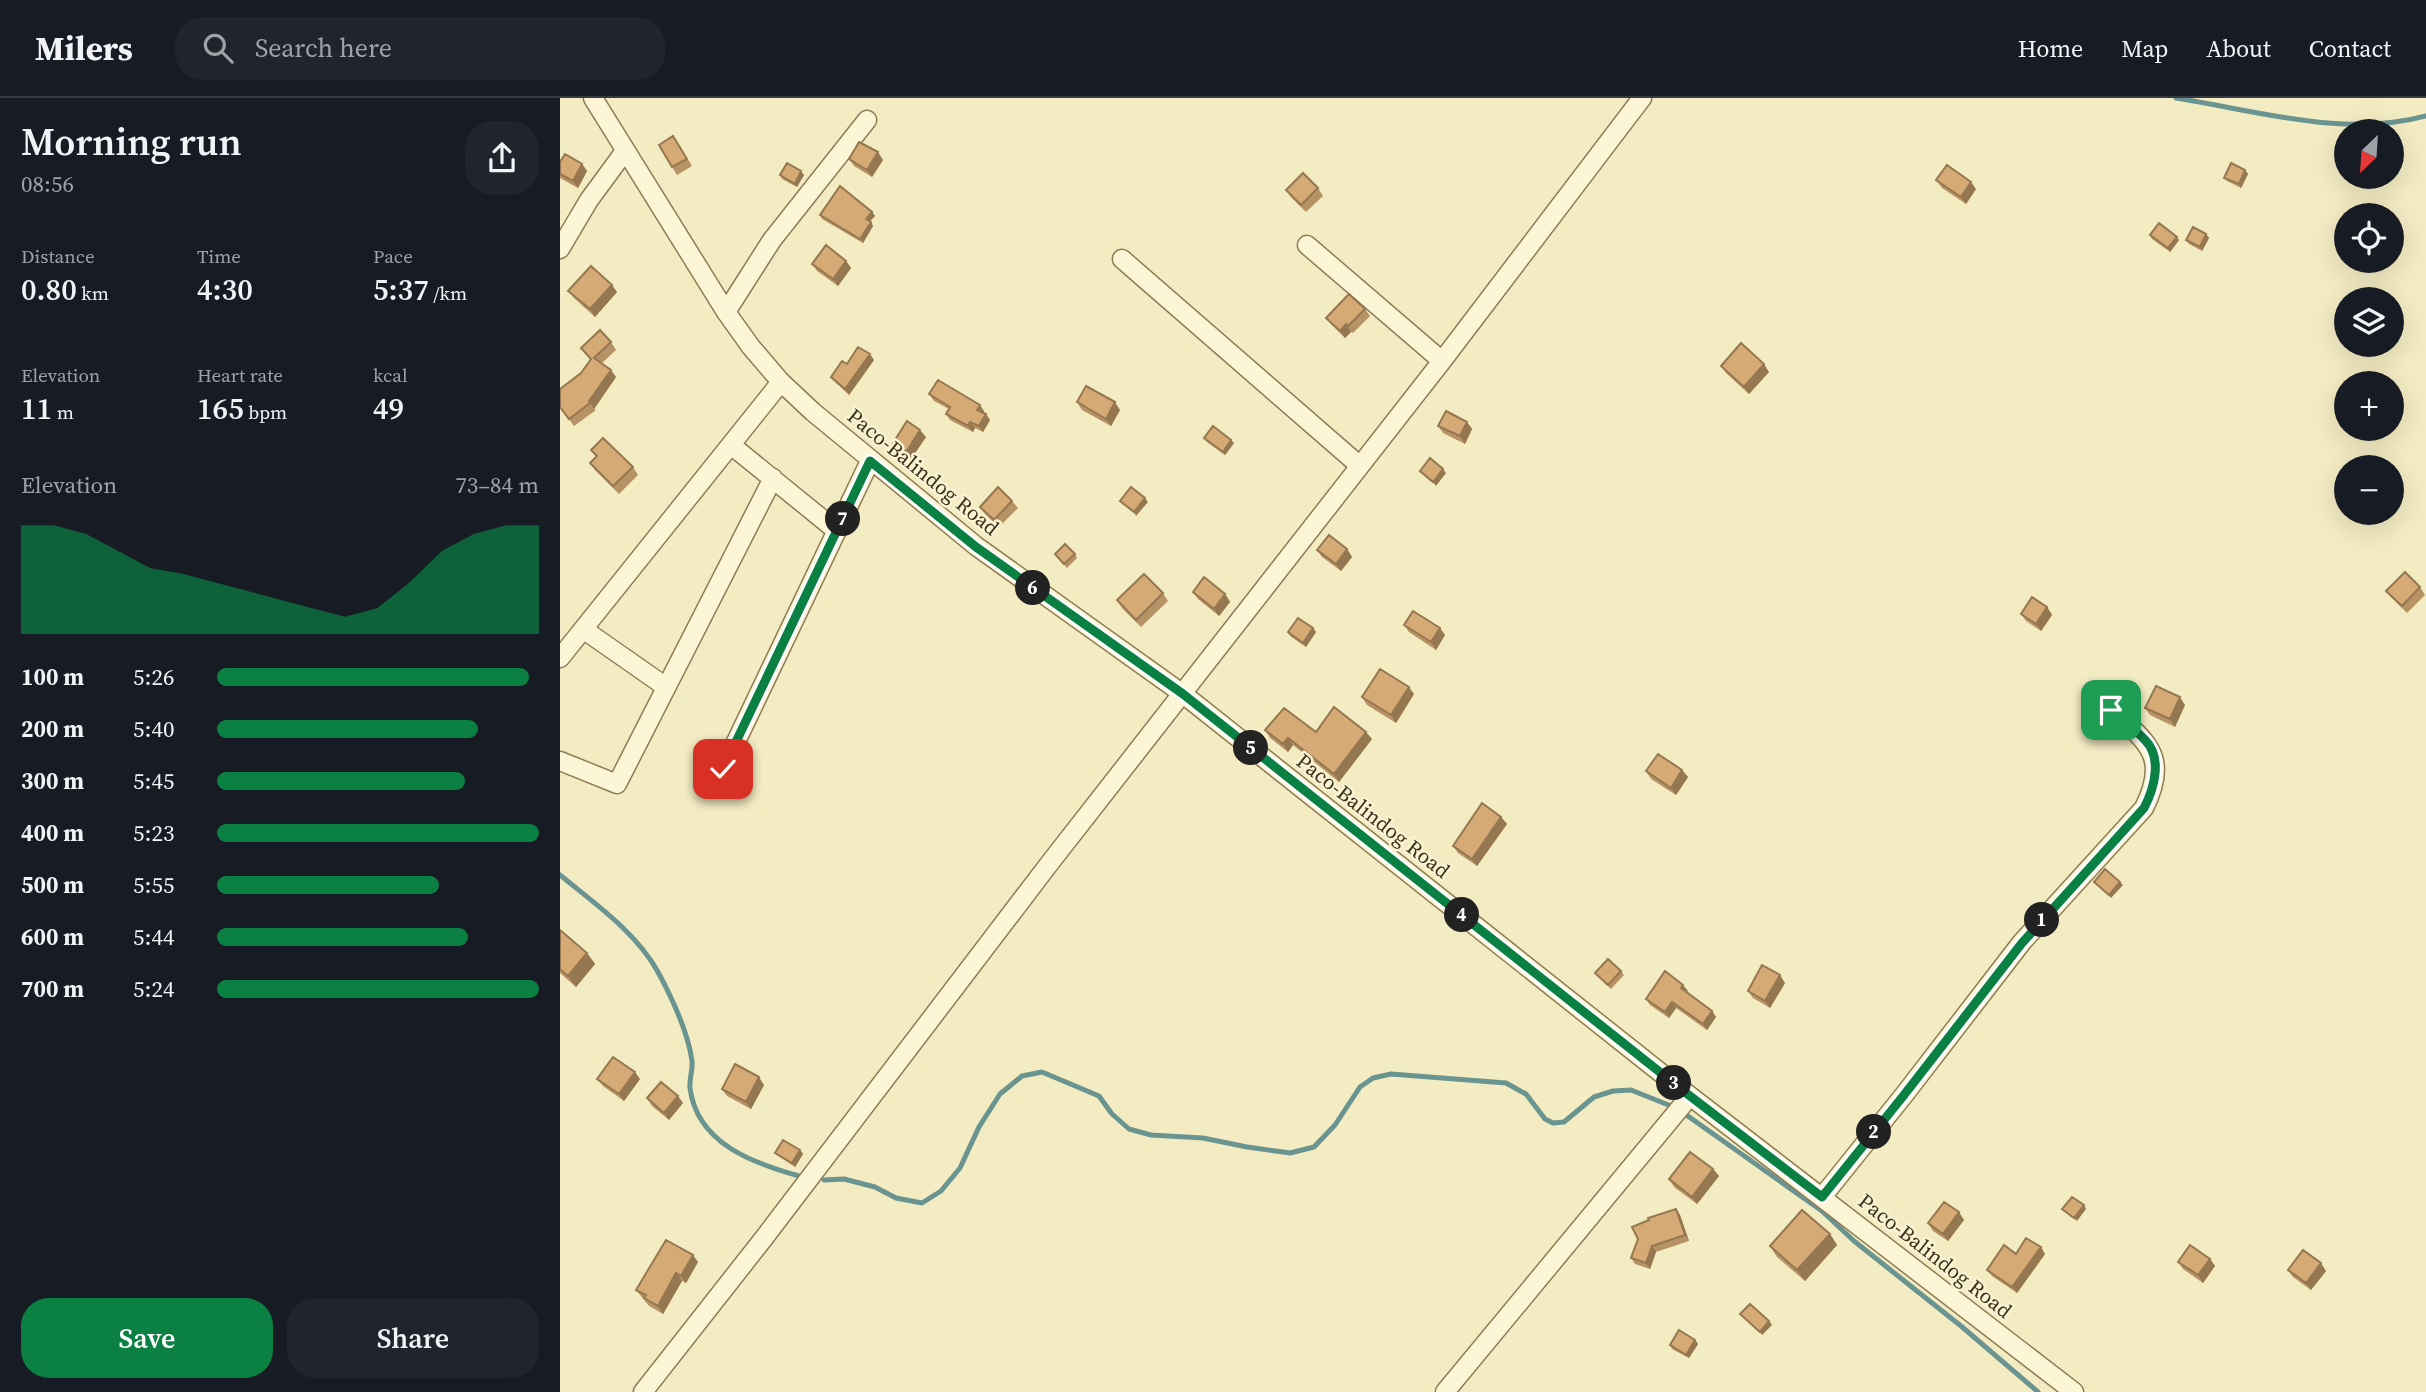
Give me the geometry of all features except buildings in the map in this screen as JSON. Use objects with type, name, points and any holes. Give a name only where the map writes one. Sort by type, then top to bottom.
[{"type":"street","name":"Paco-Balindog Road","points":[[593,98],[726,312],[751,347],[781,382],[870,461],[976,547],[1183,694],[1690,1096],[2074,1392]]},
{"type":"street","points":[[643,1392],[1442,361],[1642,98]]},
{"type":"street","points":[[726,312],[772,240],[867,120]]},
{"type":"street","points":[[560,248],[589,200],[625,151]]},
{"type":"street","points":[[1307,245],[1442,361]]},
{"type":"street","points":[[1122,259],[1360,466]]},
{"type":"street","points":[[560,658],[781,382]]},
{"type":"street","points":[[731,444],[837,531]]},
{"type":"street","points":[[723,769],[870,461]]},
{"type":"street","points":[[560,761],[617,784],[773,478]]},
{"type":"street","points":[[583,629],[666,687]]},
{"type":"street","points":[[1822,1197],[2022,943],[2144,808],[2152,792],[2155,771],[2152,750],[2146,740],[2111,710],[2100,693]]},
{"type":"street","points":[[1446,1392],[1690,1096]]},
{"type":"waterway","points":[[2176,98],[2332,123],[2395,122],[2426,116]]},
{"type":"waterway","points":[[560,875],[626,931],[649,957],[658,972],[687,1039],[692,1061],[690,1088],[703,1123],[729,1148],[763,1164],[799,1176]]},
{"type":"waterway","points":[[824,1180],[844,1179],[875,1187],[896,1198],[922,1203],[941,1191],[960,1168],[979,1127],[1000,1094],[1022,1076],[1042,1072],[1099,1096],[1112,1114],[1129,1129],[1151,1135],[1203,1138],[1290,1153],[1314,1147],[1335,1125],[1360,1087],[1373,1078],[1391,1074],[1506,1083],[1526,1094],[1545,1119],[1553,1123],[1564,1122],[1594,1097],[1613,1091],[1631,1090],[1671,1106]]},
{"type":"waterway","points":[[1685,1114],[1822,1211],[1854,1241],[1961,1326],[2038,1392]]},
{"type":"route","points":[[723,769],[870,461],[976,547],[1183,694],[1690,1096],[1822,1197],[2022,943],[2144,808],[2152,792],[2155,771],[2152,750],[2146,740],[2111,710]]}]
